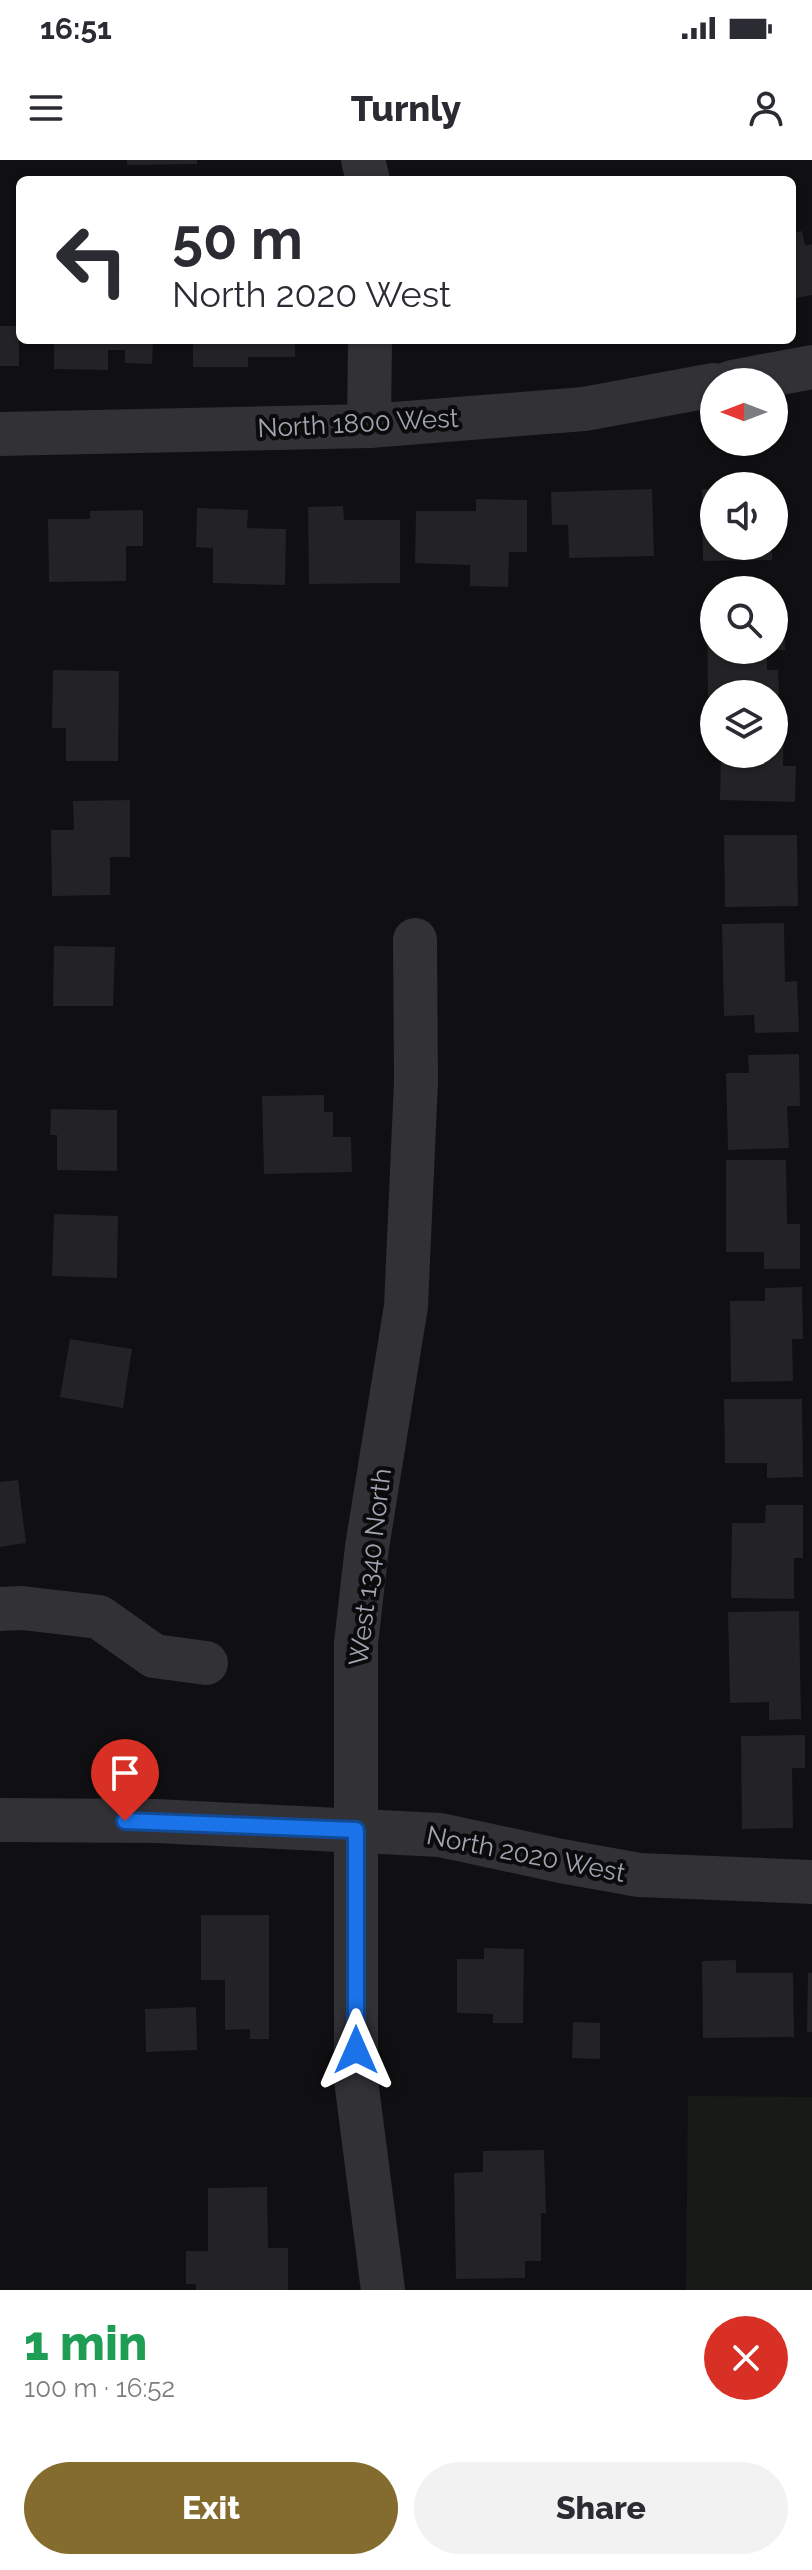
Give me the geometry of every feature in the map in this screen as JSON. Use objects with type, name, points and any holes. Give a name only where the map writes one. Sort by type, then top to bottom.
[{"type":"street","points":[[369,426],[370,344]]},
{"type":"street","points":[[788,374],[811,371]]},
{"type":"street","name":"North 1800 West","points":[[0,434],[369,426],[584,409],[700,388]]},
{"type":"street","name":"West 1340 North","points":[[383,2290],[356,2080],[356,1643],[367,1547],[406,1306],[416,1081],[415,940]]},
{"type":"street","points":[[0,1609],[22,1608],[99,1617],[154,1656],[206,1663]]},
{"type":"street","name":"North 2020 West","points":[[0,1820],[156,1821],[440,1835],[639,1875],[812,1882]]},
{"type":"shaded area","points":[[688,2096],[812,2097],[812,2290],[686,2290]]},
{"type":"building","points":[[127,160],[197,160],[197,164],[127,165]]},
{"type":"building","points":[[802,231],[805,246],[812,244],[812,295],[796,298],[796,232]]},
{"type":"building","points":[[0,326],[16,326],[19,366],[0,366]]},
{"type":"building","points":[[54,344],[153,344],[152,364],[125,363],[125,350],[108,350],[108,370],[54,369]]},
{"type":"building","points":[[193,344],[295,344],[295,357],[248,357],[248,367],[193,367]]},
{"type":"building","points":[[652,489],[654,556],[569,558],[568,525],[552,525],[551,492]]},
{"type":"building","points":[[476,499],[527,500],[527,552],[509,552],[508,587],[470,586],[470,565],[415,563],[416,511],[476,511]]},
{"type":"building","points":[[343,506],[344,520],[400,520],[400,583],[309,584],[308,507]]},
{"type":"building","points":[[197,508],[248,510],[247,528],[286,529],[285,585],[213,583],[213,548],[196,547]]},
{"type":"building","points":[[143,510],[143,546],[126,546],[126,581],[49,582],[48,519],[90,519],[90,511]]},
{"type":"building","points":[[708,664],[767,664],[767,670],[778,670],[778,680],[708,680]]},
{"type":"building","points":[[53,670],[119,671],[118,761],[66,761],[66,728],[52,728]]},
{"type":"building","points":[[796,766],[795,802],[720,800],[721,768]]},
{"type":"building","points":[[130,800],[130,857],[110,857],[110,895],[52,896],[51,830],[74,830],[73,801]]},
{"type":"building","points":[[724,835],[797,835],[798,906],[725,907]]},
{"type":"building","points":[[784,923],[785,982],[797,981],[799,1032],[755,1033],[754,1015],[724,1016],[722,924]]},
{"type":"building","points":[[54,946],[115,947],[113,1006],[53,1006]]},
{"type":"building","points":[[799,1054],[800,1106],[787,1106],[789,1148],[728,1150],[726,1073],[749,1073],[748,1055]]},
{"type":"building","points":[[324,1095],[324,1112],[333,1112],[333,1137],[351,1137],[352,1172],[264,1174],[262,1096]]},
{"type":"building","points":[[51,1109],[117,1110],[117,1171],[57,1170],[57,1135],[50,1135]]},
{"type":"building","points":[[726,1160],[786,1160],[787,1224],[800,1224],[800,1269],[764,1269],[764,1252],[726,1252]]},
{"type":"building","points":[[54,1214],[118,1216],[117,1278],[52,1276]]},
{"type":"building","points":[[802,1287],[803,1339],[792,1339],[793,1381],[731,1382],[730,1301],[765,1301],[765,1288]]},
{"type":"building","points":[[70,1339],[132,1349],[123,1408],[60,1397]]},
{"type":"building","points":[[724,1399],[802,1399],[803,1477],[767,1478],[767,1463],[725,1463]]},
{"type":"building","points":[[18,1480],[26,1543],[0,1547],[0,1482]]},
{"type":"building","points":[[766,1505],[803,1505],[803,1558],[794,1558],[794,1599],[731,1598],[732,1523],[765,1523]]},
{"type":"building","points":[[799,1611],[801,1719],[769,1720],[769,1702],[730,1703],[728,1612]]},
{"type":"building","points":[[805,1735],[805,1768],[792,1768],[793,1828],[742,1829],[741,1736]]},
{"type":"building","points":[[201,1915],[269,1915],[269,2039],[250,2039],[250,2029],[225,2030],[225,1980],[201,1980]]},
{"type":"building","points":[[484,1948],[524,1949],[523,2023],[493,2023],[493,2014],[457,2013],[457,1959],[484,1959]]},
{"type":"building","points":[[736,1960],[736,1973],[793,1973],[794,2037],[703,2038],[702,1961]]},
{"type":"building","points":[[808,1973],[812,1973],[812,2032],[807,2032]]},
{"type":"building","points":[[196,2007],[197,2050],[146,2052],[145,2009]]},
{"type":"building","points":[[573,2022],[600,2023],[600,2059],[572,2058]]},
{"type":"building","points":[[544,2150],[546,2213],[541,2213],[541,2261],[525,2261],[525,2278],[456,2279],[454,2173],[483,2172],[483,2151]]},
{"type":"building","points":[[267,2187],[268,2248],[288,2248],[288,2290],[196,2290],[196,2284],[186,2284],[186,2251],[208,2251],[208,2188]]},
{"type":"route","points":[[125,1821],[356,1830],[356,2050]]}]
